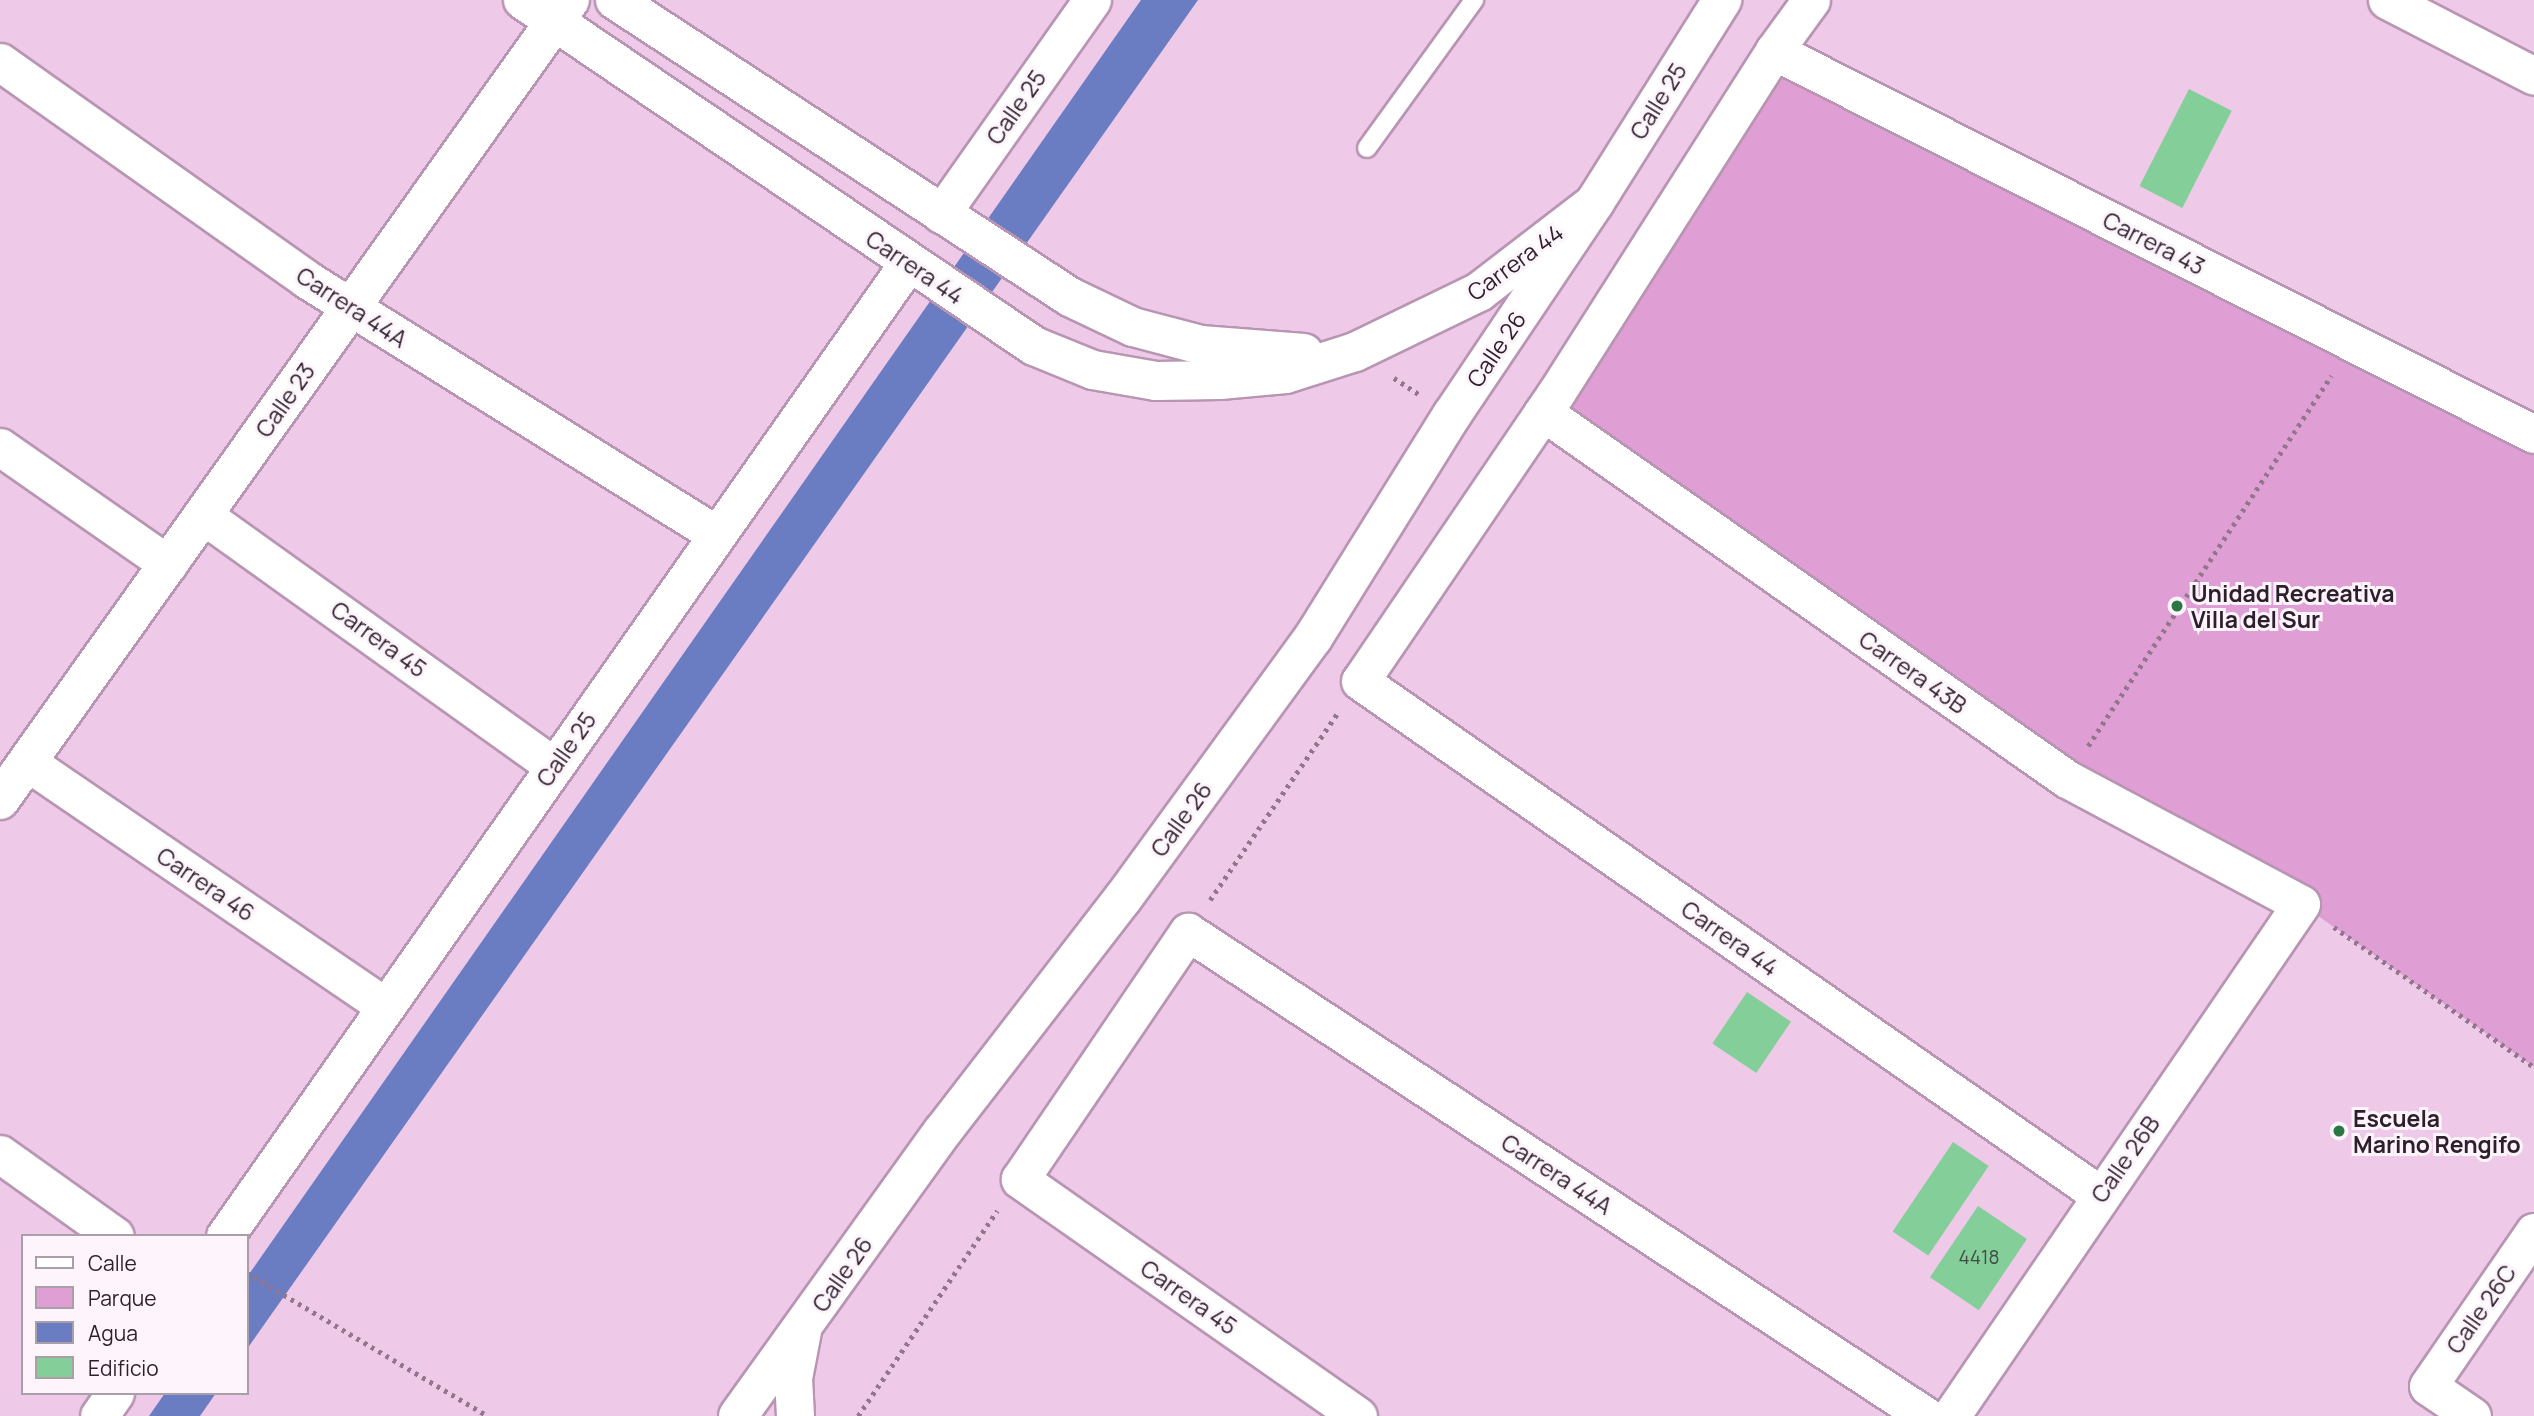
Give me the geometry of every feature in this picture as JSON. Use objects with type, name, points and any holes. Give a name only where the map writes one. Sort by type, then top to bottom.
[{"type":"main road","name":"Carrera 44","points":[[523,0],[562,11],[917,269],[1034,346],[1093,370],[1156,381],[1286,374],[1355,352],[1479,292],[1595,202]]},
{"type":"main road","name":"Carrera 44","points":[[615,0],[1070,297],[1133,327],[1201,345],[1281,353],[1355,352]]},
{"type":"main road","name":"Calle 25","points":[[1595,202],[1722,0]]},
{"type":"main road","name":"Calle 23","points":[[0,800],[562,11]]},
{"type":"main road","name":"Calle 26","points":[[738,1416],[802,1331],[943,1131],[1124,897],[1313,638],[1452,415],[1595,202]]},
{"type":"street","name":"Calle 25","points":[[951,220],[1092,0]]},
{"type":"street","points":[[1360,681],[1543,412],[1774,51],[1811,0]]},
{"type":"street","points":[[2387,0],[2534,76]]},
{"type":"street","name":"Carrera 43","points":[[1774,51],[2534,433]]},
{"type":"street","name":"Carrera 44A","points":[[0,62],[351,307],[716,534]]},
{"type":"street","name":"Calle 25","points":[[226,1234],[716,534],[917,269]]},
{"type":"street","name":"Carrera 43B","points":[[1543,412],[2067,779],[2301,904]]},
{"type":"street","points":[[0,447],[168,564]]},
{"type":"street","name":"Carrera 45","points":[[203,515],[554,766]]},
{"type":"street","name":"Carrera 44","points":[[1360,681],[2100,1195]]},
{"type":"street","name":"Carrera 46","points":[[27,762],[385,1006]]},
{"type":"street","name":"Calle 26B","points":[[1951,1416],[2301,904]]},
{"type":"street","points":[[1020,1179],[1188,932]]},
{"type":"street","name":"Carrera 44A","points":[[1188,932],[1926,1416]]},
{"type":"street","points":[[0,1154],[112,1234]]},
{"type":"street","name":"Carrera 45","points":[[1020,1179],[1358,1416]]},
{"type":"street","name":"Calle 26C","points":[[2472,1416],[2428,1386],[2534,1232]]},
{"type":"street","points":[[795,1416],[793,1378],[802,1331]]},
{"type":"street","points":[[99,1416],[114,1395]]},
{"type":"lane","points":[[1367,148],[1474,0]]},
{"type":"path","points":[[2067,779],[2353,344]]},
{"type":"path","points":[[1355,352],[1452,415]]},
{"type":"path","points":[[1188,932],[1360,681]]},
{"type":"path","points":[[2301,904],[2534,1068]]},
{"type":"path","points":[[858,1416],[1020,1179]]},
{"type":"path","points":[[248,1274],[488,1416]]},
{"type":"green space","name":"Unidad Recreativa Villa del Sur","points":[[1774,51],[2534,434],[2534,1067],[2301,904],[2067,779],[1543,412]]},
{"type":"water","points":[[1141,0],[1198,0],[248,1348],[248,1276]]},
{"type":"water","points":[[164,1395],[215,1395],[200,1416],[149,1416]]},
{"type":"building","points":[[2189,89],[2232,111],[2182,208],[2140,186]]},
{"type":"building","points":[[1747,992],[1791,1022],[1756,1073],[1712,1043]]},
{"type":"building","points":[[1953,1142],[1989,1166],[1928,1256],[1893,1232]]},
{"type":"building","points":[[1978,1206],[2027,1239],[1979,1310],[1930,1277]]},
{"type":"place","name":"Unidad Recreativa Villa del Sur","points":[[2177,606]]},
{"type":"place","name":"Escuela Marino Rengifo","points":[[2339,1131]]}]
